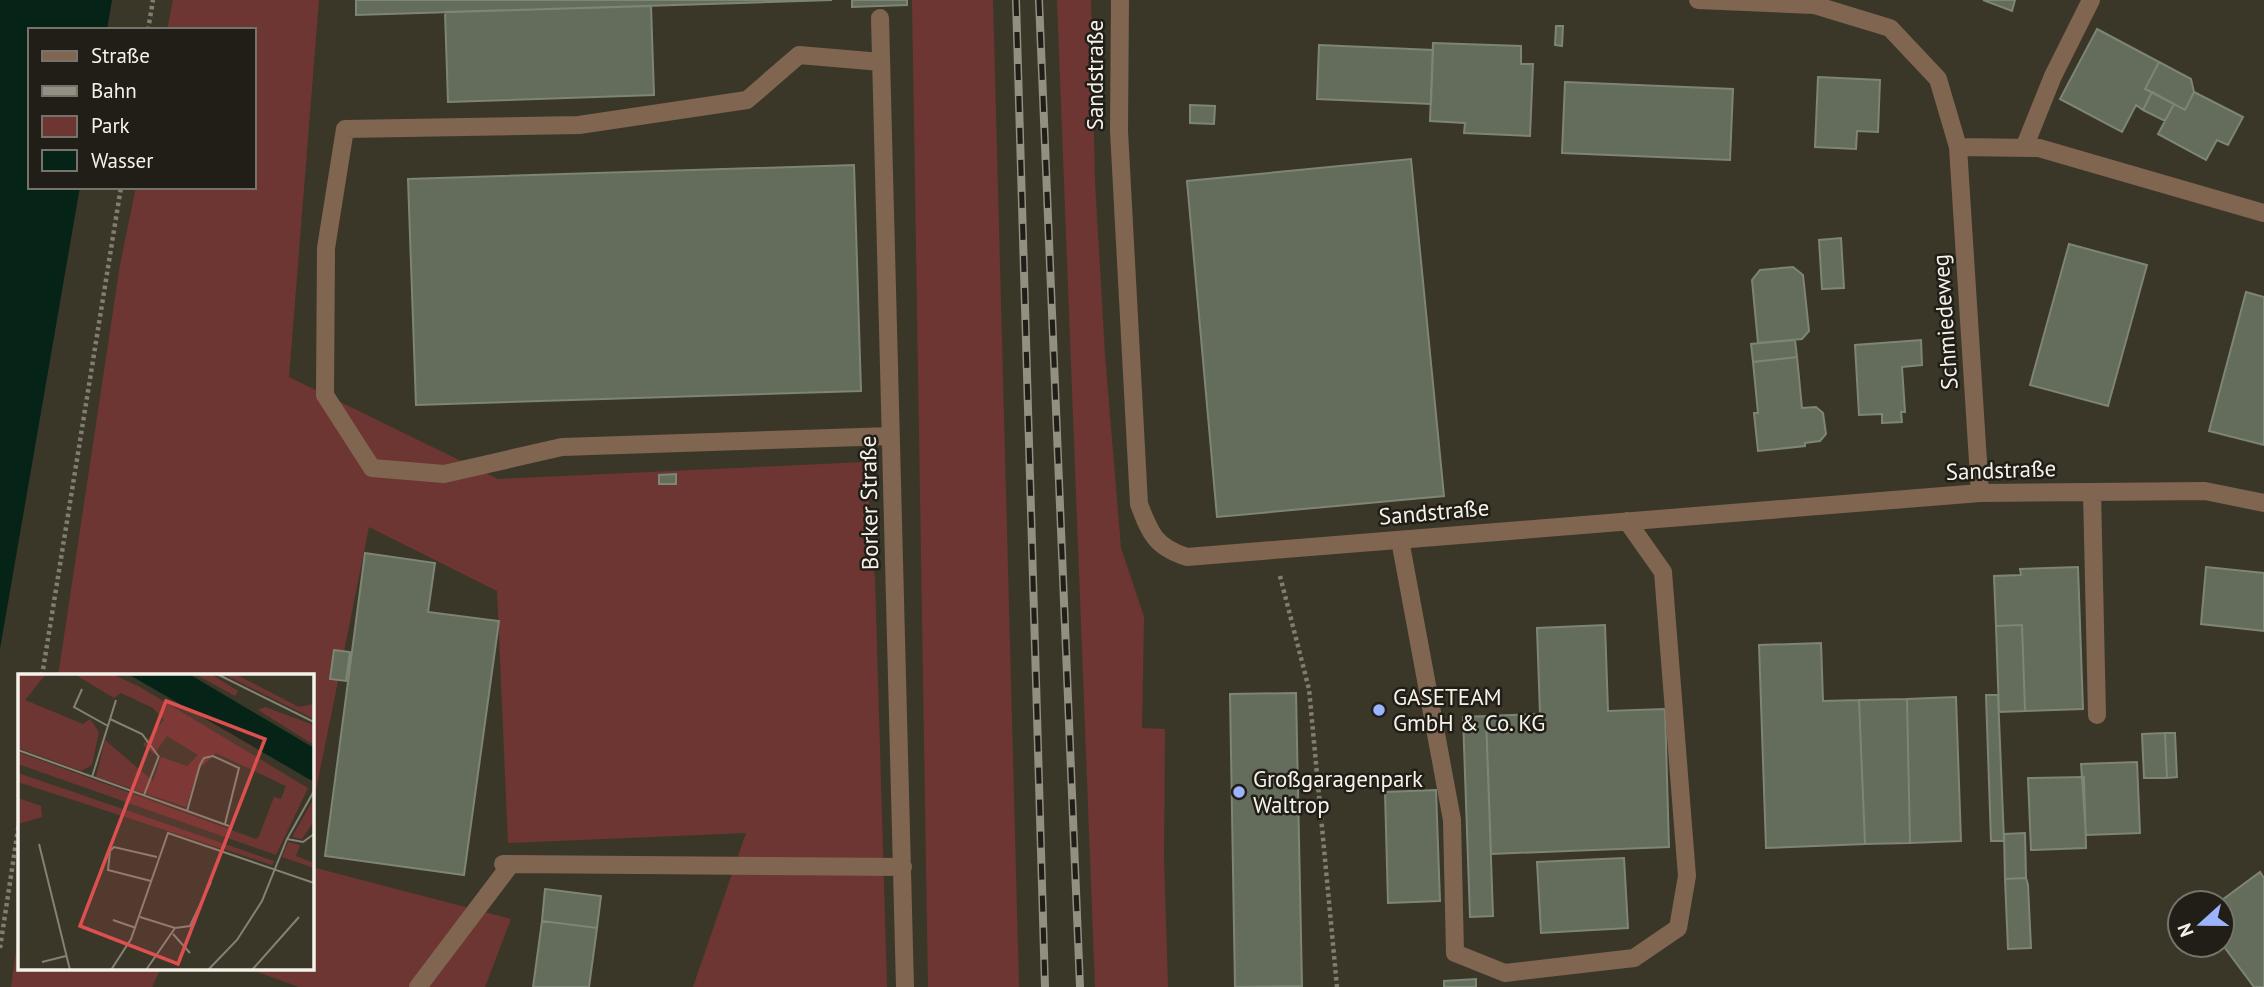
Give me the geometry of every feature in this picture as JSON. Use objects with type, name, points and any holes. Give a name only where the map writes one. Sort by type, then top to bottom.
[{"type":"street","name":"Sandstraße","points":[[1120,0],[1119,131],[1139,504],[1149,531],[1169,551],[1187,557],[1980,493],[2205,491],[2264,503]]},
{"type":"street","name":"Schmiedeweg","points":[[1698,0],[1814,5],[1890,28],[1938,79],[1958,148],[1980,493]]},
{"type":"street","points":[[2024,148],[2053,76],[2091,0]]},
{"type":"street","name":"Borker Straße","points":[[880,18],[905,987]]},
{"type":"street","points":[[881,62],[799,55],[747,100],[579,125],[345,129],[326,248],[325,395],[372,468],[444,474],[562,447],[891,436]]},
{"type":"street","points":[[1958,148],[2039,148],[2264,213]]},
{"type":"street","points":[[2092,492],[2097,715]]},
{"type":"street","points":[[1400,540],[1452,820],[1455,953],[1504,973],[1634,958],[1678,928],[1687,876],[1663,572],[1628,521]]},
{"type":"street","points":[[418,987],[507,864],[902,867]]},
{"type":"path","points":[[148,28],[153,0]]},
{"type":"path","points":[[42,674],[121,189]]},
{"type":"path","points":[[1273,550],[1309,689],[1336,987]]},
{"type":"path","points":[[0,948],[18,830]]},
{"type":"green space","points":[[173,0],[319,0],[289,377],[498,479],[866,462],[875,580],[887,987],[693,987],[746,833],[508,843],[497,591],[369,527],[313,805],[313,674],[58,674],[120,265],[136,189],[256,189],[256,28],[167,28]]},
{"type":"green space","points":[[912,0],[993,0],[1019,987],[928,987]]},
{"type":"green space","points":[[1057,0],[1091,0],[1095,182],[1105,355],[1121,548],[1144,617],[1142,728],[1165,729],[1164,856],[1168,987],[1095,987]]},
{"type":"green space","points":[[313,867],[511,919],[485,987],[299,987],[252,970],[313,970]]},
{"type":"green space","points":[[18,937],[18,970],[160,970],[152,987],[11,987]]},
{"type":"water","points":[[0,0],[112,0],[107,28],[28,28],[28,189],[80,189],[0,649]]},
{"type":"building","points":[[356,0],[832,0],[356,15]]},
{"type":"building","points":[[852,0],[907,0],[907,5],[852,7]]},
{"type":"building","points":[[1983,0],[2015,0],[2012,11]]},
{"type":"building","points":[[651,6],[654,95],[448,102],[445,12]]},
{"type":"building","points":[[1556,26],[1563,26],[1562,46],[1555,45]]},
{"type":"building","points":[[2097,29],[2159,62],[2145,89],[2152,92],[2143,110],[2136,105],[2122,132],[2060,99]]},
{"type":"building","points":[[1433,43],[1521,46],[1521,64],[1533,64],[1530,136],[1464,133],[1465,123],[1430,121]]},
{"type":"building","points":[[1319,45],[1433,50],[1431,104],[1317,99]]},
{"type":"building","points":[[2159,62],[2191,79],[2194,92],[2185,110],[2145,89]]},
{"type":"building","points":[[1818,77],[1880,80],[1878,132],[1857,131],[1856,149],[1815,147]]},
{"type":"building","points":[[1565,82],[1733,89],[1730,160],[1562,153]]},
{"type":"building","points":[[2152,92],[2174,104],[2165,121],[2143,110]]},
{"type":"building","points":[[2194,92],[2243,117],[2228,145],[2217,140],[2206,160],[2158,134],[2174,104],[2185,110]]},
{"type":"building","points":[[1190,105],[1215,106],[1214,124],[1190,123]]},
{"type":"building","points":[[1411,159],[1444,496],[1217,517],[1187,181]]},
{"type":"building","points":[[854,165],[861,391],[416,405],[408,179]]},
{"type":"building","points":[[1841,238],[1844,288],[1822,289],[1819,240]]},
{"type":"building","points":[[2069,244],[2147,265],[2108,406],[2030,385]]},
{"type":"building","points":[[1793,267],[1803,275],[1809,331],[1802,339],[1758,343],[1752,280],[1760,270]]},
{"type":"building","points":[[2246,292],[2264,297],[2264,445],[2209,431]]},
{"type":"building","points":[[1795,340],[1797,357],[1753,362],[1751,344]]},
{"type":"building","points":[[1921,340],[1922,365],[1902,367],[1905,412],[1901,412],[1902,422],[1882,423],[1882,414],[1859,415],[1855,345]]},
{"type":"building","points":[[1797,357],[1802,408],[1816,407],[1823,413],[1826,434],[1820,441],[1805,443],[1805,446],[1758,451],[1754,413],[1758,413],[1753,362]]},
{"type":"building","points":[[676,474],[676,484],[659,484],[659,475]]},
{"type":"building","points":[[365,553],[435,563],[428,612],[499,621],[464,875],[325,856]]},
{"type":"building","points":[[2078,567],[2083,709],[2025,711],[2022,625],[1996,626],[1994,576],[2021,575],[2020,569]]},
{"type":"building","points":[[2206,567],[2264,573],[2264,631],[2201,624]]},
{"type":"building","points":[[1605,625],[1608,711],[1665,709],[1669,847],[1491,854],[1486,716],[1540,714],[1537,628]]},
{"type":"building","points":[[2022,625],[2025,711],[1999,712],[1996,626]]},
{"type":"building","points":[[1821,643],[1823,701],[1859,700],[1865,844],[1766,848],[1759,645]]},
{"type":"building","points":[[334,650],[350,652],[346,681],[330,679]]},
{"type":"building","points":[[1296,693],[1302,986],[1235,987],[1230,694]]},
{"type":"building","points":[[1986,695],[1998,695],[2004,841],[1991,841]]},
{"type":"building","points":[[1956,697],[1961,841],[1910,843],[1907,699]]},
{"type":"building","points":[[1907,699],[1910,843],[1865,844],[1859,700]]},
{"type":"building","points":[[1486,716],[1493,916],[1470,917],[1463,717]]},
{"type":"building","points":[[2165,733],[2175,733],[2177,777],[2167,778]]},
{"type":"building","points":[[2165,733],[2167,778],[2144,778],[2142,734]]},
{"type":"building","points":[[2137,762],[2140,833],[2086,835],[2081,764]]},
{"type":"building","points":[[2084,777],[2086,848],[2031,850],[2028,778]]},
{"type":"building","points":[[1436,790],[1440,901],[1388,903],[1385,792]]},
{"type":"building","points":[[2025,833],[2026,878],[2005,879],[2004,834]]},
{"type":"building","points":[[1624,858],[1628,928],[1541,933],[1537,862]]},
{"type":"building","points":[[2260,872],[2264,878],[2264,987],[2254,987],[2233,959],[2236,959],[2236,890]]},
{"type":"building","points":[[2026,878],[2031,948],[2008,949],[2005,879]]},
{"type":"building","points":[[545,889],[601,896],[597,928],[542,921]]},
{"type":"building","points":[[542,921],[597,928],[589,987],[533,987]]},
{"type":"building","points":[[1476,979],[1476,987],[1444,987],[1444,981]]},
{"type":"railway","points":[[1016,0],[1045,987]]},
{"type":"railway","points":[[1039,0],[1080,987]]},
{"type":"place","name":"GASETEAM GmbH & Co. KG","points":[[1379,710]]},
{"type":"place","name":"Großgaragenpark Waltrop","points":[[1239,792]]}]
